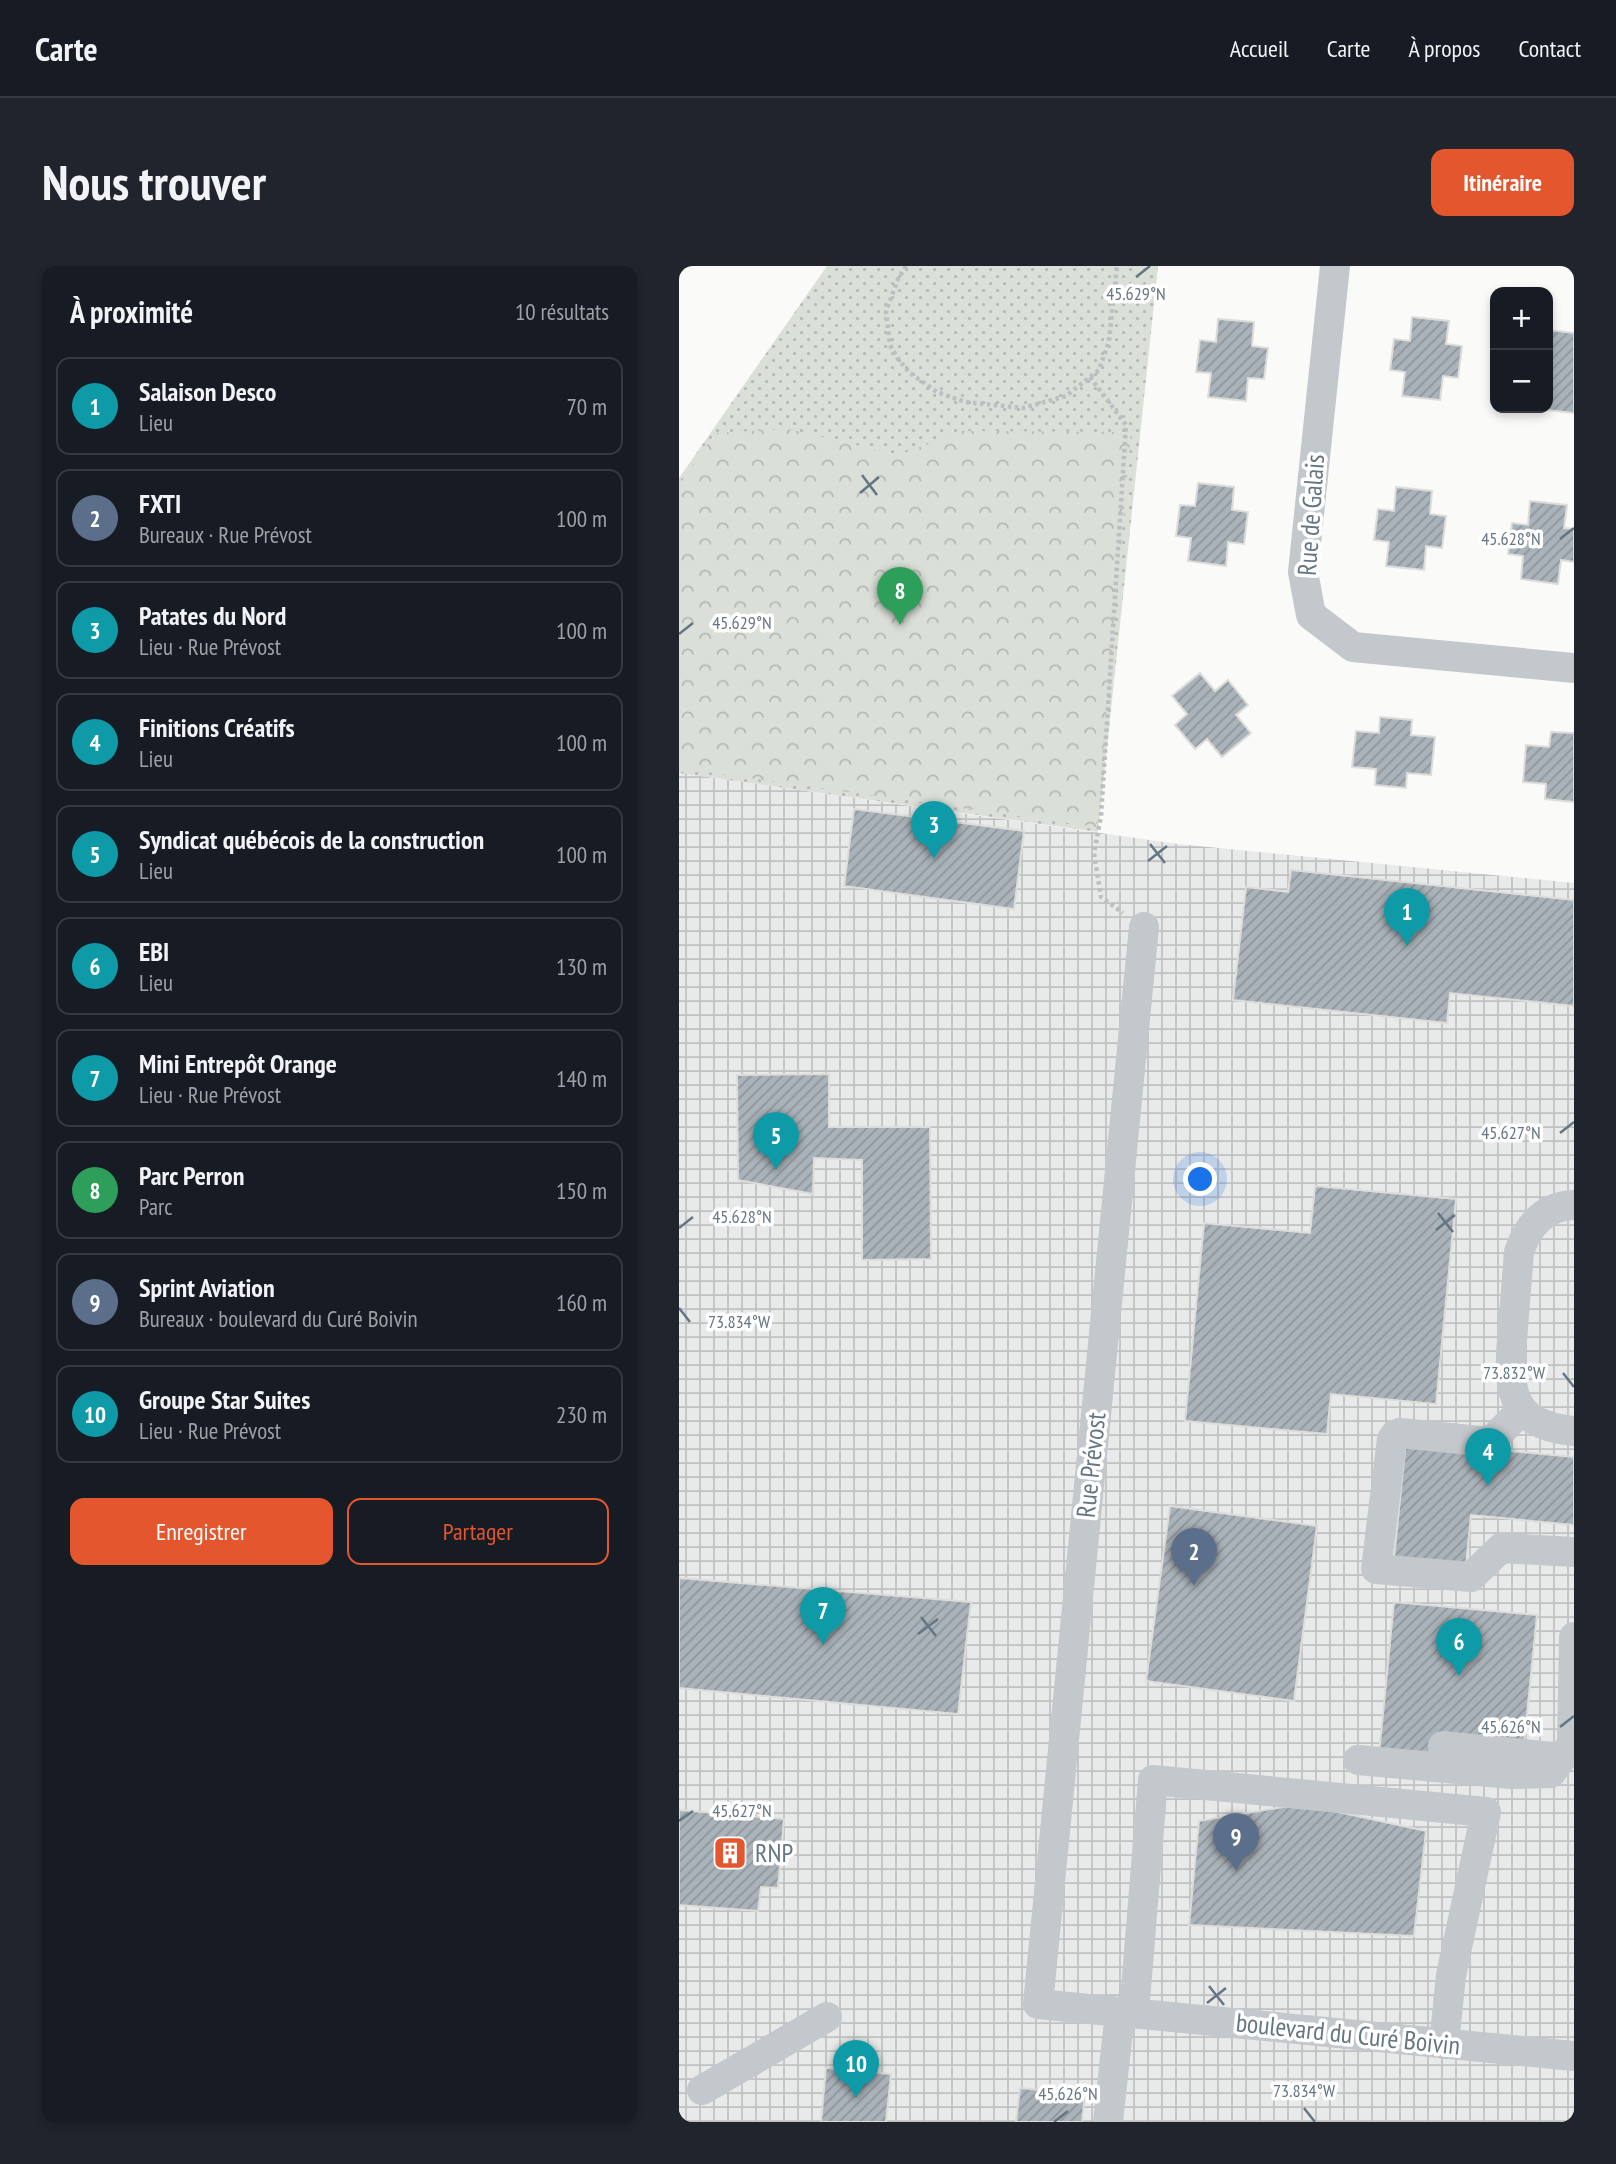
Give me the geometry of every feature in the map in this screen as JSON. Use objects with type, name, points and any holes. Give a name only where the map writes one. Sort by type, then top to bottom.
[{"type":"street","name":"Rue de Galais","points":[[1335,266],[1303,572],[1311,615],[1353,647],[1574,668]]},
{"type":"street","name":"Rue Prévost","points":[[1038,2004],[1144,927]]},
{"type":"street","points":[[1574,1205],[1556,1209],[1530,1226],[1519,1252],[1509,1367],[1513,1395],[1523,1409],[1545,1426],[1574,1431]]},
{"type":"street","points":[[1523,1409],[1490,1442],[1400,1433],[1395,1435],[1392,1439],[1376,1569],[1471,1577],[1501,1548],[1574,1552]]},
{"type":"street","points":[[1358,1760],[1510,1774],[1551,1773],[1569,1749],[1574,1637]]},
{"type":"street","points":[[1443,1746],[1569,1749]]},
{"type":"street","points":[[1108,2122],[1127,2012],[1153,1780],[1486,1812],[1451,1975],[1444,2043]]},
{"type":"street","name":"boulevard du Curé Boivin","points":[[1038,2004],[1574,2056]]},
{"type":"street","points":[[702,2090],[827,2017]]},
{"type":"path","points":[[906,266],[886,310],[890,345],[898,359],[910,373],[937,392],[965,402],[1023,408],[1066,396],[1099,370],[1109,341],[1117,266]]},
{"type":"path","points":[[1090,377],[1126,425],[1101,816],[1094,853],[1101,897],[1144,927]]},
{"type":"shaded area","points":[[679,773],[1178,844],[1574,883],[1574,2122],[679,2122]]},
{"type":"green space","points":[[827,266],[1158,266],[1098,832],[679,773],[679,478]]},
{"type":"green space","points":[[788,429],[899,455],[962,431],[1131,432],[1096,827],[679,768],[679,485],[715,433]]},
{"type":"building","points":[[1412,317],[1449,321],[1446,344],[1462,346],[1458,378],[1443,376],[1440,400],[1402,396],[1405,372],[1390,370],[1394,339],[1410,341]]},
{"type":"building","points":[[1218,319],[1254,322],[1252,346],[1268,348],[1264,379],[1248,378],[1246,401],[1208,397],[1211,373],[1196,372],[1200,340],[1216,342]]},
{"type":"building","points":[[1553,331],[1574,333],[1574,413],[1553,411]]},
{"type":"building","points":[[1198,483],[1234,487],[1232,510],[1248,512],[1244,544],[1228,542],[1226,566],[1188,561],[1191,538],[1176,536],[1180,505],[1195,506]]},
{"type":"building","points":[[1396,487],[1432,491],[1430,514],[1446,516],[1442,548],[1426,546],[1424,570],[1386,566],[1389,542],[1374,540],[1378,509],[1394,511]]},
{"type":"building","points":[[1530,501],[1567,505],[1564,528],[1574,529],[1574,562],[1561,560],[1558,584],[1521,579],[1523,556],[1508,554],[1512,523],[1528,525]]},
{"type":"building","points":[[1200,673],[1215,691],[1228,680],[1248,705],[1236,715],[1251,733],[1222,757],[1207,739],[1195,749],[1175,725],[1187,714],[1172,696]]},
{"type":"building","points":[[1380,717],[1412,720],[1411,735],[1435,737],[1431,775],[1407,773],[1406,788],[1375,785],[1376,769],[1352,767],[1356,731],[1379,733]]},
{"type":"building","points":[[1551,732],[1574,733],[1574,802],[1545,799],[1546,784],[1523,782],[1526,745],[1549,747]]},
{"type":"building","points":[[854,809],[1024,831],[1014,909],[844,886]]},
{"type":"building","points":[[1291,870],[1574,900],[1574,1006],[1450,993],[1447,1023],[1233,1000],[1246,887],[1288,892]]},
{"type":"building","points":[[829,1074],[829,1127],[930,1127],[931,1259],[862,1260],[862,1160],[814,1158],[813,1194],[738,1180],[737,1075]]},
{"type":"building","points":[[1315,1186],[1456,1199],[1436,1404],[1331,1394],[1327,1434],[1185,1421],[1204,1223],[1310,1233]]},
{"type":"building","points":[[1406,1441],[1574,1457],[1574,1525],[1471,1515],[1466,1565],[1394,1558]]},
{"type":"building","points":[[1170,1506],[1317,1526],[1294,1701],[1146,1681]]},
{"type":"building","points":[[679,1578],[971,1602],[958,1714],[679,1688]]},
{"type":"building","points":[[1394,1602],[1537,1615],[1524,1744],[1436,1759],[1379,1754]]},
{"type":"building","points":[[1301,1804],[1426,1831],[1414,1936],[1189,1925],[1199,1821]]},
{"type":"building","name":"RNP","points":[[679,1810],[784,1819],[778,1888],[761,1887],[758,1911],[679,1905]]},
{"type":"building","points":[[826,2068],[891,2074],[886,2122],[821,2122]]},
{"type":"building","points":[[1020,2088],[1085,2094],[1082,2122],[1016,2122]]},
{"type":"place","name":"Parc Perron","points":[[900,625]]},
{"type":"place","name":"Patates du Nord","points":[[934,859]]},
{"type":"place","name":"Salaison Desco","points":[[1407,946]]},
{"type":"place","name":"Syndicat québécois de la construction","points":[[776,1170]]},
{"type":"place","name":"Finitions Créatifs","points":[[1488,1486]]},
{"type":"place","name":"FXTI","points":[[1194,1586]]},
{"type":"place","name":"Mini Entrepôt Orange","points":[[823,1645]]},
{"type":"place","name":"EBI","points":[[1459,1676]]},
{"type":"place","name":"RNP","points":[[730,1853]]},
{"type":"place","name":"Sprint Aviation","points":[[1236,1871]]},
{"type":"place","name":"Groupe Star Suites","points":[[856,2098]]}]
